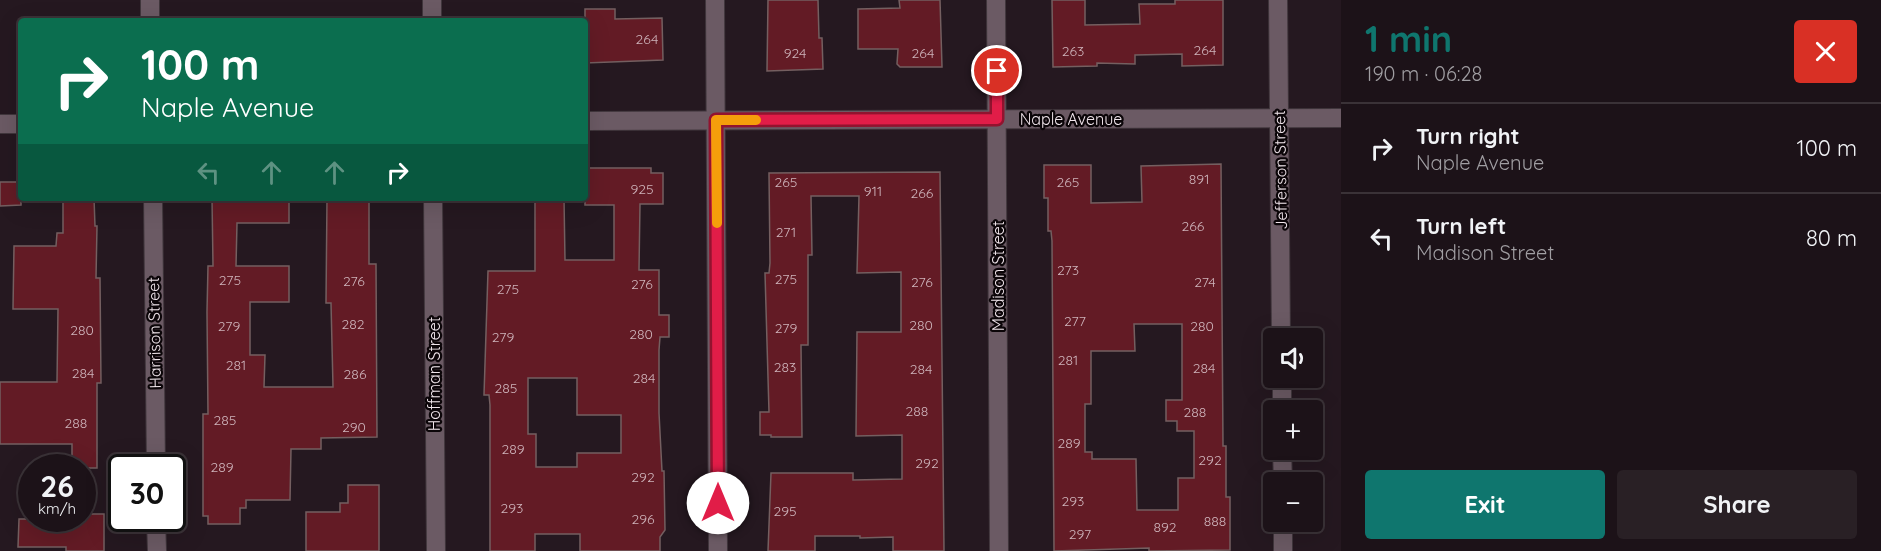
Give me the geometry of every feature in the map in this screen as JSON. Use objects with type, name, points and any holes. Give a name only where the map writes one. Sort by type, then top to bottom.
[{"type":"street","points":[[150,0],[150,18]]},
{"type":"street","points":[[432,0],[432,18]]},
{"type":"street","points":[[715,0],[718,551]]},
{"type":"street","name":"Madison Street","points":[[996,0],[999,551]]},
{"type":"street","name":"Jefferson Street","points":[[1278,0],[1281,328]]},
{"type":"street","name":"Naple Avenue","points":[[588,121],[1341,118]]},
{"type":"street","points":[[0,124],[18,124]]},
{"type":"street","name":"Harrison Street","points":[[153,201],[156,454]]},
{"type":"street","name":"Hoffman Street","points":[[433,201],[436,551]]},
{"type":"street","points":[[156,532],[157,551]]},
{"type":"street","points":[[1283,532],[1283,551]]},
{"type":"building","points":[[768,0],[818,0],[823,69],[767,71]]},
{"type":"building","points":[[899,0],[940,0],[942,67],[900,67],[897,64],[898,49],[858,49],[858,9],[900,8]]},
{"type":"building","points":[[1052,0],[1085,0],[1085,25],[1140,24],[1139,4],[1175,4],[1175,0],[1223,0],[1223,65],[1182,66],[1182,54],[1135,55],[1135,64],[1097,63],[1097,66],[1053,67]]},
{"type":"building","points":[[585,9],[615,9],[615,19],[662,18],[663,60],[588,63],[588,18],[585,18]]},
{"type":"building","points":[[1221,164],[1223,446],[1226,446],[1226,497],[1230,497],[1230,550],[1149,551],[1149,548],[1054,551],[1052,241],[1051,231],[1048,231],[1048,198],[1044,198],[1044,165],[1091,165],[1091,203],[1142,202],[1141,166]],"holes":[[[1134,324],[1182,324],[1182,400],[1166,400],[1166,421],[1177,421],[1177,431],[1194,431],[1194,478],[1178,478],[1178,510],[1137,510],[1136,459],[1092,459],[1092,452],[1085,452],[1085,404],[1091,404],[1091,351],[1135,351]]]},
{"type":"building","points":[[588,168],[651,168],[651,173],[663,173],[663,204],[640,204],[639,270],[659,270],[659,315],[669,315],[669,337],[660,337],[659,350],[659,413],[662,471],[664,471],[665,530],[660,537],[660,551],[580,551],[580,534],[535,534],[535,551],[490,551],[490,405],[489,395],[484,395],[488,271],[535,271],[535,201],[564,201],[565,260],[614,260],[614,205],[585,205],[585,201],[588,201]],"holes":[[[528,378],[577,378],[577,415],[621,415],[621,453],[577,453],[577,467],[536,467],[536,434],[528,434]]]},
{"type":"building","points":[[940,172],[944,551],[893,551],[893,537],[815,536],[815,551],[768,551],[771,473],[853,473],[853,480],[902,479],[902,435],[856,436],[857,332],[901,332],[901,272],[857,273],[859,196],[811,196],[812,255],[808,255],[808,345],[801,345],[802,437],[760,435],[760,412],[769,412],[765,273],[769,273],[770,263],[769,173]]},
{"type":"building","points":[[0,182],[18,182],[18,201],[21,201],[21,205],[0,206]]},
{"type":"building","points":[[63,201],[94,201],[95,226],[97,226],[96,278],[100,278],[101,383],[97,383],[97,468],[96,454],[72,454],[72,444],[0,444],[0,382],[57,382],[58,309],[13,309],[14,246],[56,246],[57,233],[63,233]]},
{"type":"building","points":[[212,201],[289,201],[289,223],[237,223],[236,266],[289,266],[289,302],[250,302],[250,355],[265,355],[264,387],[333,387],[331,303],[326,303],[327,201],[369,201],[369,264],[376,264],[377,437],[321,438],[321,449],[291,449],[290,500],[246,500],[246,508],[240,508],[240,524],[208,524],[208,516],[203,516],[203,414],[208,414],[208,266],[213,266]]},
{"type":"building","points":[[348,485],[379,485],[379,551],[306,551],[306,512],[340,512],[340,503],[348,503]]},
{"type":"building","points":[[96,514],[104,514],[104,551],[66,551],[66,547],[18,547],[19,532],[96,532]]},
{"type":"slow traffic","points":[[717,223],[716,120],[756,120]]},
{"type":"route","points":[[718,503],[716,120],[997,119],[997,71]]}]
